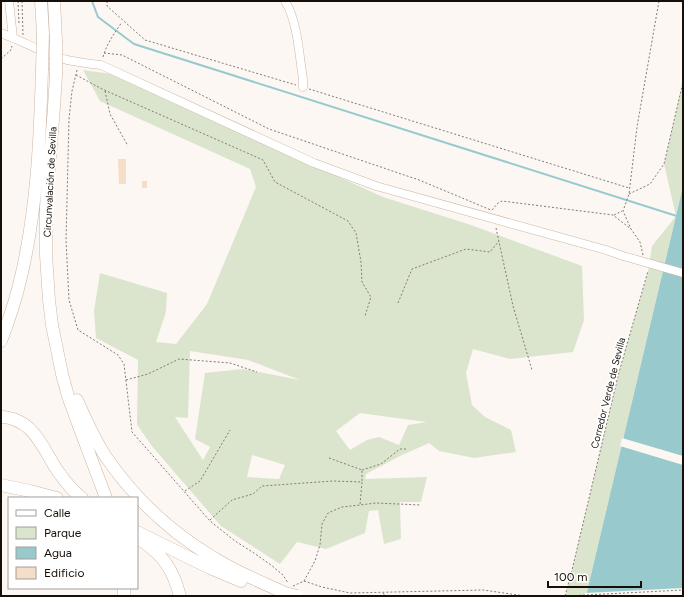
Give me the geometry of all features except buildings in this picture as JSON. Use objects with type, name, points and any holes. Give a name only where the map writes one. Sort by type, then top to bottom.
[{"type":"highway","name":"Circunvalación de Sevilla","points":[[1,341],[10,318],[21,277],[34,198],[38,160],[42,70],[43,34],[41,1]]},
{"type":"highway","name":"Circunvalación de Sevilla","points":[[54,1],[56,74],[46,207],[48,300],[62,374],[68,396],[103,496]]},
{"type":"highway","points":[[46,207],[41,252],[43,293],[48,335],[65,402],[103,496]]},
{"type":"highway","points":[[1,322],[28,240]]},
{"type":"highway","points":[[47,269],[63,357],[75,396],[106,457],[138,497]]},
{"type":"highway","points":[[1,417],[12,418],[26,425],[32,430],[63,478],[74,492],[81,497]]},
{"type":"highway","points":[[1,485],[53,497]]},
{"type":"highway","points":[[1,490],[35,497]]},
{"type":"highway","points":[[138,497],[164,523],[212,563]]},
{"type":"highway","points":[[138,529],[174,550]]},
{"type":"highway","points":[[138,532],[174,550],[240,572],[285,593],[297,596]]},
{"type":"highway","points":[[138,539],[154,549],[164,560],[172,573],[180,596]]},
{"type":"street","points":[[10,1],[13,38]]},
{"type":"street","points":[[285,1],[290,9],[294,22],[303,87]]},
{"type":"street","points":[[1,33],[31,47],[67,60],[79,62],[102,61],[321,166],[376,186],[683,273]]},
{"type":"path","points":[[18,1],[19,25]]},
{"type":"path","points":[[22,1],[23,38]]},
{"type":"path","points":[[107,1],[107,6],[145,40],[303,87],[629,189]]},
{"type":"path","points":[[104,53],[122,55],[270,129],[419,180],[492,210],[502,201],[614,215],[623,211],[629,194],[637,127],[659,1]]},
{"type":"path","points":[[102,61],[110,38],[123,20]]},
{"type":"path","points":[[1,59],[11,50],[13,38]]},
{"type":"path","points":[[79,62],[72,91],[67,156],[66,240],[69,300],[78,330],[118,355],[124,364],[132,432],[210,521],[235,541],[254,552],[271,565],[283,575],[290,587],[304,581],[320,545],[322,524],[328,514],[342,507],[360,504],[376,503],[420,505]]},
{"type":"path","points":[[76,74],[105,91],[263,160],[275,182],[348,221],[356,233],[361,262],[362,282],[371,297],[366,316]]},
{"type":"path","points":[[629,194],[650,184],[664,164],[683,82]]},
{"type":"path","points":[[105,91],[110,114],[128,146]]},
{"type":"path","points":[[623,211],[631,229],[640,242],[644,257]]},
{"type":"path","points":[[614,215],[631,229]]},
{"type":"path","points":[[495,219],[513,306],[532,370]]},
{"type":"path","points":[[398,303],[412,268],[466,249],[490,252],[499,241]]},
{"type":"path","name":"Corredor Verde de Sevilla","points":[[565,596],[618,376],[648,272]]},
{"type":"path","points":[[126,380],[148,374],[179,359],[230,363],[258,372]]},
{"type":"path","points":[[185,492],[200,482],[230,430]]},
{"type":"path","points":[[329,458],[362,470],[381,464],[400,449],[407,449]]},
{"type":"path","points":[[360,504],[362,470]]},
{"type":"path","points":[[210,521],[232,500],[253,494],[262,486],[362,482]]},
{"type":"path","points":[[304,581],[322,587],[350,592],[483,590],[505,595],[525,596]]},
{"type":"path","points":[[567,596],[683,590]]},
{"type":"path","points":[[383,592],[385,596]]},
{"type":"green space","points":[[83,70],[112,74],[383,197],[471,225],[582,266],[584,320],[573,352],[510,359],[473,349],[466,373],[472,405],[485,417],[511,430],[516,452],[474,458],[439,451],[429,443],[366,474],[365,479],[427,477],[421,502],[400,502],[401,539],[384,544],[378,510],[369,511],[365,533],[326,549],[297,542],[280,564],[221,526],[151,445],[138,426],[143,424],[137,426],[138,360],[96,338],[94,311],[100,273],[167,293],[166,312],[156,342],[176,344],[207,304],[256,187],[250,169],[100,101]],"holes":[[[190,351],[248,360],[300,380],[243,369],[205,373],[195,439],[210,447],[203,460],[175,417],[188,418]],[[360,413],[427,422],[408,425],[399,445],[379,437],[367,440],[350,450],[336,431]],[[252,455],[285,465],[279,479],[247,477]]]},
{"type":"green space","points":[[683,82],[683,186],[676,216],[664,164]]},
{"type":"green space","points":[[676,216],[586,596],[565,596],[618,376],[648,272],[652,246]]},
{"type":"water","points":[[683,186],[683,596],[586,596],[676,216]]},
{"type":"pier","points":[[622,438],[683,456],[683,465],[620,446]]},
{"type":"pier","points":[[683,588],[683,596],[584,596],[585,593]]},
{"type":"waterway","points":[[92,1],[98,17],[134,44],[683,218]]}]
